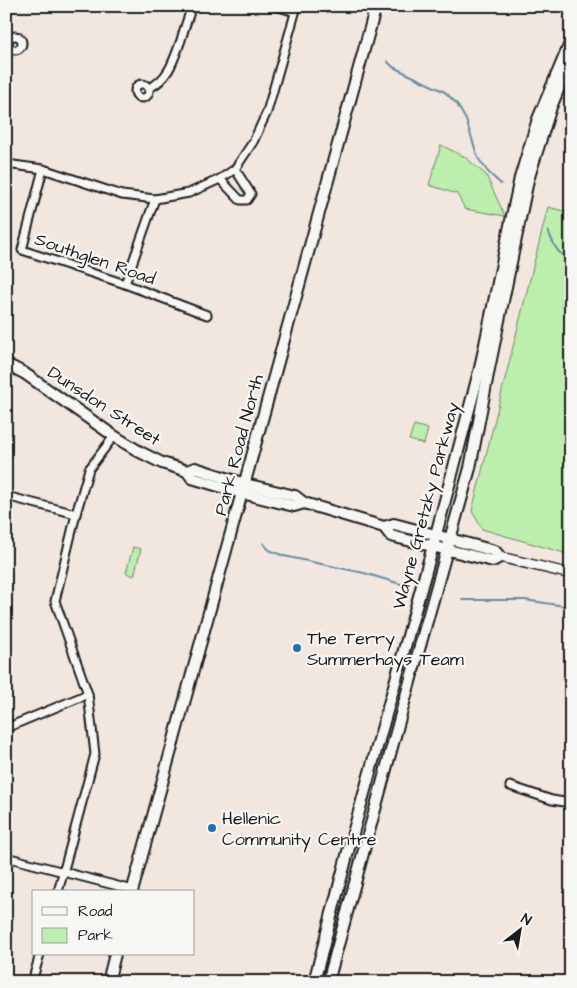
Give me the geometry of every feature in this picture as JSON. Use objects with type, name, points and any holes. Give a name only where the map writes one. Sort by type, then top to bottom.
[{"type":"main road","name":"Park Road North","points":[[132,890],[376,6]]},
{"type":"main road","name":"Wayne Gretzky Parkway","points":[[314,982],[480,368],[520,178],[538,119],[571,40]]},
{"type":"main road","name":"Wayne Gretzky Parkway","points":[[328,982],[470,468],[528,180],[550,107],[571,59]]},
{"type":"main road","name":"Dunsdon Street","points":[[6,364],[24,373],[114,436],[162,463],[187,471],[195,468],[244,489],[295,496],[304,503],[384,527],[394,524],[495,551],[500,557],[493,561],[391,536],[384,527]]},
{"type":"main road","points":[[108,982],[114,956]]},
{"type":"street","points":[[149,88],[160,81],[172,66],[192,6]]},
{"type":"street","points":[[6,164],[44,169],[122,195],[155,199],[189,193],[220,179],[234,169],[253,142],[267,112],[296,9],[276,6]]},
{"type":"street","name":"Southglen Road","points":[[44,169],[22,250],[125,284],[207,315]]},
{"type":"street","points":[[220,179],[240,200],[247,200],[251,194],[234,169]]},
{"type":"street","points":[[125,284],[155,199]]},
{"type":"street","points":[[59,890],[96,754],[88,694],[55,600],[89,468],[114,436]]},
{"type":"street","points":[[6,496],[76,514]]},
{"type":"street","name":"Dunsdon Street","points":[[500,557],[571,574]]},
{"type":"street","points":[[6,720],[8,728],[88,694]]},
{"type":"street","points":[[510,786],[552,800],[571,803]]},
{"type":"street","points":[[6,857],[128,890]]},
{"type":"street","points":[[32,982],[39,956]]},
{"type":"green space","points":[[441,145],[465,157],[486,175],[505,216],[465,209],[457,194],[429,185]]},
{"type":"green space","points":[[548,207],[571,213],[571,555],[482,529],[472,511]]},
{"type":"green space","points":[[414,425],[428,429],[424,444],[409,440]]},
{"type":"green space","points":[[133,547],[141,549],[134,576],[126,573]]},
{"type":"waterway","points":[[387,61],[393,67],[445,92],[457,104],[466,120],[478,158],[488,172],[501,184]]},
{"type":"waterway","points":[[548,231],[559,252],[571,260]]},
{"type":"waterway","points":[[263,543],[269,550],[284,556],[364,573],[404,585]]},
{"type":"waterway","points":[[462,600],[525,600],[571,607]]},
{"type":"place","name":"The Terry Summerhays Team","points":[[297,648]]},
{"type":"place","name":"Hellenic Community Centre","points":[[212,828]]}]
